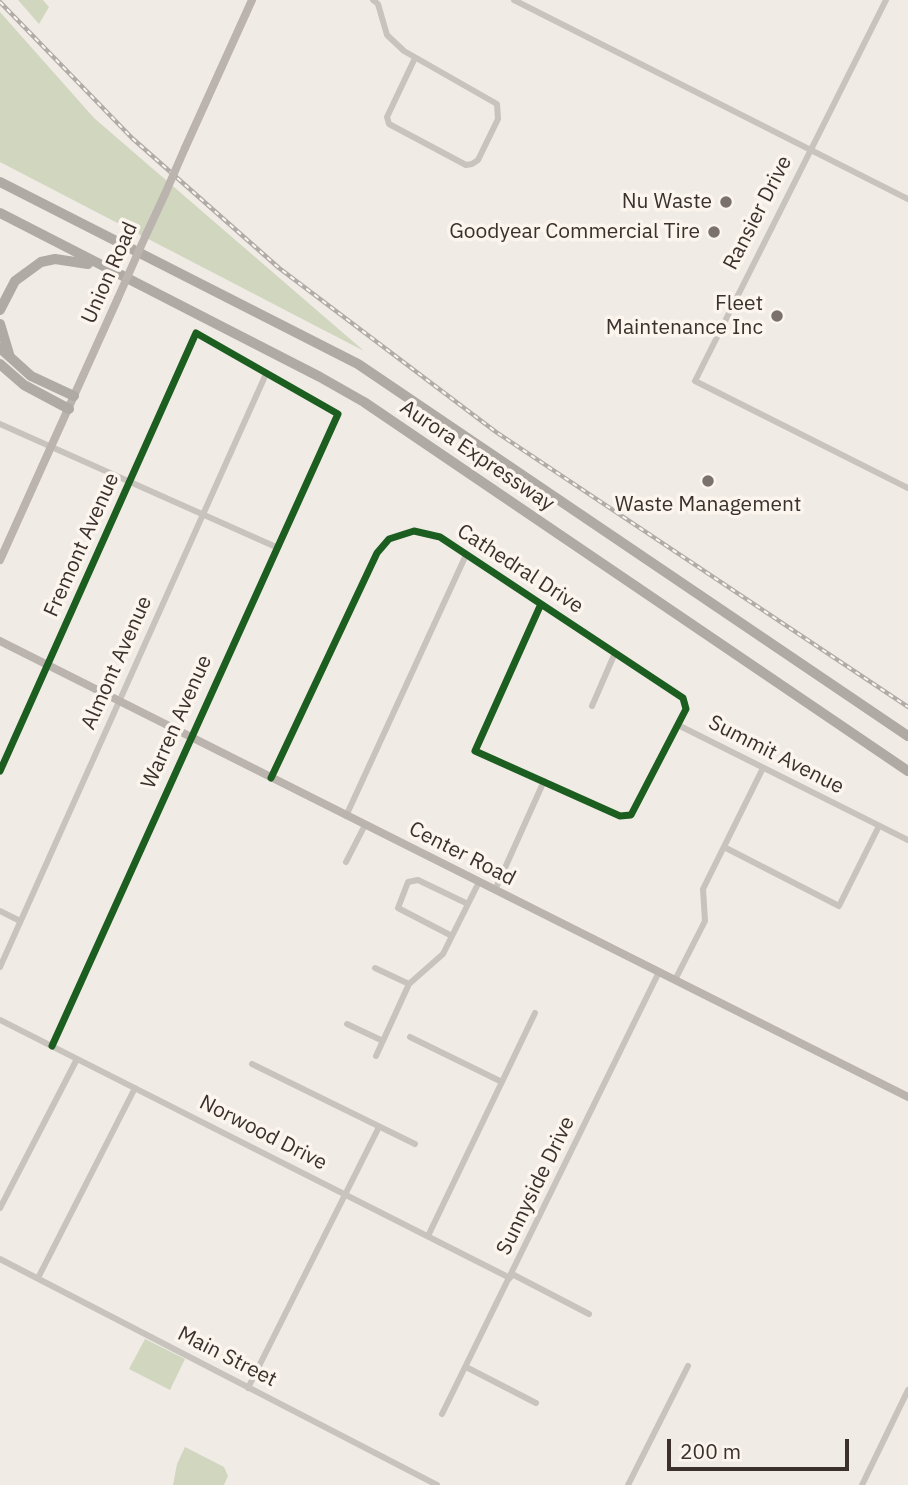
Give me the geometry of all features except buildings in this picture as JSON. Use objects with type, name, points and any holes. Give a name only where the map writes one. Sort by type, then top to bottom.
[{"type":"highway","name":"Aurora Expressway","points":[[0,182],[358,363],[908,736]]},
{"type":"highway","name":"Aurora Expressway","points":[[0,213],[320,376],[364,402],[908,771]]},
{"type":"highway","points":[[0,310],[15,281],[41,261],[64,260],[103,267]]},
{"type":"highway","points":[[0,324],[12,360]]},
{"type":"highway","points":[[0,348],[32,376],[74,396]]},
{"type":"highway","points":[[0,364],[24,385],[69,409]]},
{"type":"main road","name":"Union Road","points":[[0,560],[252,0]]},
{"type":"main road","name":"Center Road","points":[[0,641],[908,1097]]},
{"type":"street","points":[[373,0],[378,4],[387,35],[415,58],[497,104],[498,119],[478,160],[472,164],[466,164],[388,124],[387,117],[415,58]]},
{"type":"street","points":[[514,0],[908,199]]},
{"type":"street","name":"Ransier Drive","points":[[887,0],[695,381],[908,488]]},
{"type":"street","name":"Fremont Avenue","points":[[0,771],[196,333],[266,374]]},
{"type":"street","name":"Warren Avenue","points":[[52,1046],[189,737],[338,414],[266,374]]},
{"type":"street","name":"Almont Avenue","points":[[0,967],[266,374]]},
{"type":"street","points":[[0,424],[276,547]]},
{"type":"street","name":"Cathedral Drive","points":[[271,778],[346,614],[383,545],[405,532],[425,532],[466,555],[683,698],[686,709],[678,725]]},
{"type":"street","points":[[346,816],[466,555]]},
{"type":"street","name":"Summit Avenue","points":[[541,604],[475,751],[620,816],[631,815],[678,725],[908,841]]},
{"type":"street","points":[[592,706],[615,653]]},
{"type":"street","points":[[675,980],[705,921],[703,889],[763,768]]},
{"type":"street","points":[[495,890],[544,782]]},
{"type":"street","points":[[346,863],[365,825]]},
{"type":"street","points":[[724,848],[839,906],[879,826]]},
{"type":"street","points":[[452,936],[398,908],[408,882],[418,880],[468,904]]},
{"type":"street","points":[[376,1056],[413,978],[437,962],[479,882]]},
{"type":"street","points":[[0,911],[20,921]]},
{"type":"street","points":[[374,968],[409,985]]},
{"type":"street","name":"Sunnyside Drive","points":[[442,1414],[659,972]]},
{"type":"street","points":[[428,1236],[535,1013]]},
{"type":"street","name":"Norwood Drive","points":[[0,1020],[428,1236],[589,1314]]},
{"type":"street","points":[[346,1024],[383,1041]]},
{"type":"street","points":[[410,1037],[502,1082]]},
{"type":"street","points":[[0,1208],[77,1059]]},
{"type":"street","points":[[252,1064],[415,1143]]},
{"type":"street","points":[[38,1278],[135,1088]]},
{"type":"street","points":[[248,1388],[379,1126]]},
{"type":"street","name":"Main Street","points":[[0,1259],[437,1485]]},
{"type":"street","points":[[628,1485],[688,1366]]},
{"type":"street","points":[[466,1367],[536,1404]]},
{"type":"street","points":[[862,1485],[908,1390]]},
{"type":"green space","points":[[18,0],[43,0],[49,7],[39,24]]},
{"type":"green space","points":[[0,12],[94,118],[364,351],[0,162]]},
{"type":"green space","points":[[145,1339],[185,1359],[170,1390],[129,1369]]},
{"type":"green space","points":[[185,1447],[224,1467],[228,1476],[224,1485],[173,1485],[177,1464]]},
{"type":"railway","points":[[0,2],[132,138],[279,268],[496,432],[908,707]]},
{"type":"cycle path","points":[[0,771],[196,333],[338,414],[52,1046]]},
{"type":"cycle path","points":[[271,778],[377,553],[389,539],[414,531],[440,537],[683,698],[686,709],[631,815],[620,816],[475,751],[541,604]]},
{"type":"place","name":"Nu Waste","points":[[726,202]]},
{"type":"place","name":"Goodyear Commercial Tire","points":[[714,232]]},
{"type":"place","name":"Fleet Maintenance Inc","points":[[777,316]]},
{"type":"place","name":"Waste Management","points":[[708,481]]}]
